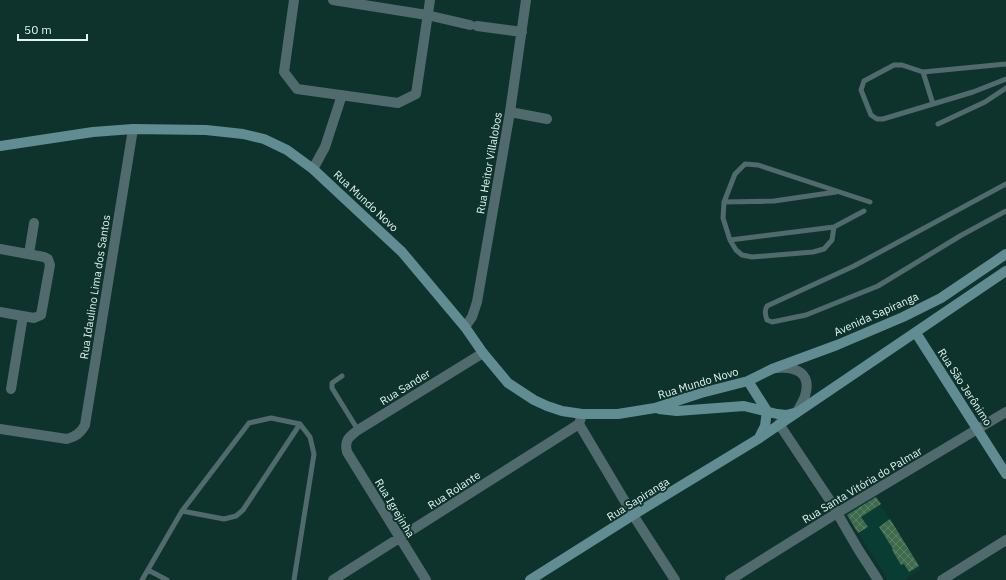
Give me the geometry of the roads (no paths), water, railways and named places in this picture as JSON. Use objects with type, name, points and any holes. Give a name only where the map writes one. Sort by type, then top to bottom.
[{"type":"main road","name":"Rua Mundo Novo","points":[[0,146],[93,132],[132,129],[206,130],[255,136],[286,150],[314,169],[402,252],[465,327],[483,353],[508,383],[524,394],[547,406],[580,419],[655,408],[701,393],[748,381]]},
{"type":"main road","name":"Avenida Sapiranga","points":[[748,381],[772,369],[836,345],[903,317],[941,298],[1006,254]]},
{"type":"main road","points":[[767,411],[786,415],[796,413],[1006,271]]},
{"type":"main road","name":"Rua São Jerônimo","points":[[916,333],[1006,474]]},
{"type":"main road","points":[[748,381],[767,411],[765,426],[758,439]]},
{"type":"main road","name":"Rua Mundo Novo","points":[[655,408],[677,411],[736,406],[767,411]]},
{"type":"main road","name":"Rua Sapiranga","points":[[530,580],[758,439],[796,413]]},
{"type":"street","points":[[294,0],[284,72],[297,88],[398,103],[416,94],[430,0]]},
{"type":"street","points":[[333,0],[522,32]]},
{"type":"street","name":"Rua Heitor Villalobos","points":[[465,327],[472,317],[477,302],[510,112],[526,0]]},
{"type":"street","points":[[314,169],[325,147],[342,95]]},
{"type":"street","points":[[510,112],[547,119]]},
{"type":"street","name":"Rua Idaulino Lima dos Santos","points":[[0,429],[67,439],[72,438],[82,431],[85,425],[132,129]]},
{"type":"street","points":[[29,254],[34,223]]},
{"type":"street","points":[[0,249],[48,259],[50,265],[41,315],[34,318],[0,312]]},
{"type":"street","points":[[11,388],[23,316]]},
{"type":"street","name":"Rua Sander","points":[[346,447],[346,441],[358,430],[483,353]]},
{"type":"street","points":[[772,369],[788,368],[797,370],[804,377],[806,381],[805,397],[796,413]]},
{"type":"street","name":"Rua Santa Vitória do Palmar","points":[[730,580],[837,513],[1006,412]]},
{"type":"street","points":[[580,419],[633,515],[675,580]]},
{"type":"street","name":"Rua Rolante","points":[[333,580],[400,539],[580,419]]},
{"type":"street","points":[[779,424],[837,513],[878,580]]},
{"type":"street","name":"Rua Igrejinha","points":[[346,447],[347,452],[426,580]]},
{"type":"street","points":[[942,580],[1006,540]]},
{"type":"lane","points":[[1006,64],[923,72],[902,65],[894,65],[864,81],[861,90],[871,115],[877,119],[883,119],[973,92],[1006,79]]},
{"type":"lane","points":[[923,72],[933,104]]},
{"type":"lane","points":[[938,124],[985,102],[1006,88]]},
{"type":"lane","points":[[834,226],[832,240],[824,249],[813,252],[752,257],[742,255],[736,250],[730,240],[723,218],[724,202],[734,174],[745,164],[758,165],[870,202]]},
{"type":"lane","points":[[1006,184],[854,266],[767,306],[765,313],[767,320],[772,322],[806,315],[878,286],[960,236],[1006,211]]},
{"type":"lane","points":[[724,202],[774,201],[837,191]]},
{"type":"lane","points":[[730,240],[834,226],[864,211]]},
{"type":"lane","points":[[342,376],[332,383],[332,388],[358,430]]},
{"type":"lane","points":[[142,580],[182,511],[249,423],[271,418],[300,424],[310,437],[314,454],[294,580]]},
{"type":"lane","points":[[182,511],[224,519],[236,516],[243,510],[300,424]]},
{"type":"lane","points":[[148,570],[167,580]]}]
